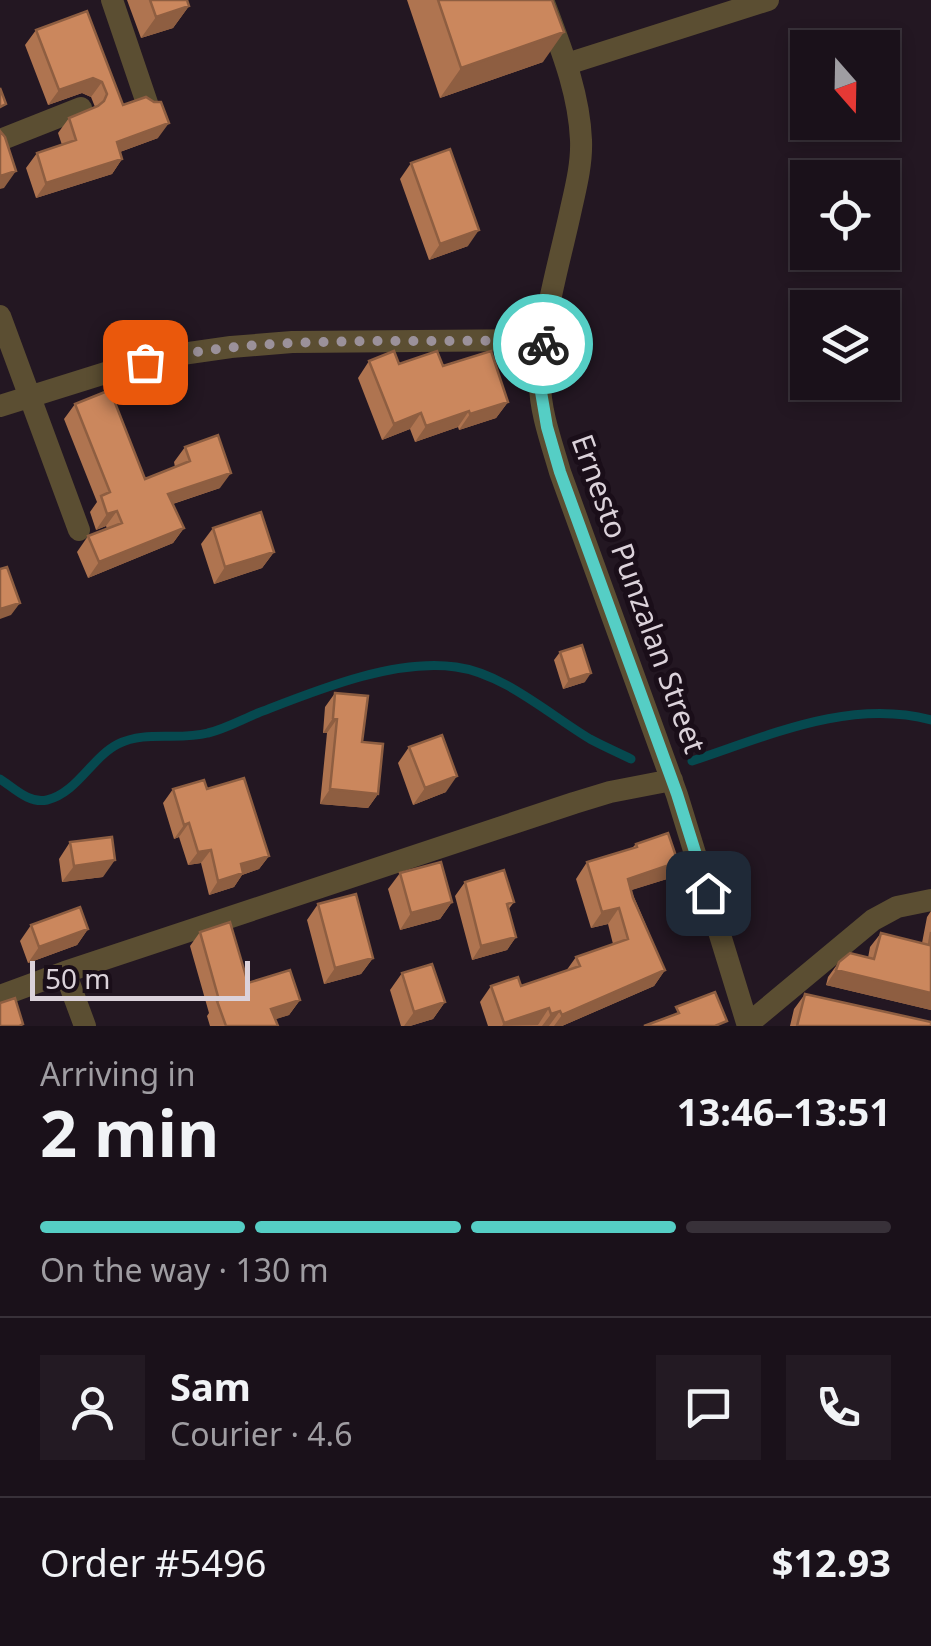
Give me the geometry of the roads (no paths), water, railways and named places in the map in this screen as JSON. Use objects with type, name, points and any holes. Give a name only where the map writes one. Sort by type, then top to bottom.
[{"type":"street","points":[[112,0],[146,103]]},
{"type":"street","name":"Ernesto Punzalan Street","points":[[544,0],[578,106],[581,145],[543,340],[540,386],[547,427],[672,780],[748,1025]]},
{"type":"street","points":[[567,64],[768,0]]},
{"type":"street","points":[[0,140],[81,108]]},
{"type":"street","points":[[0,316],[78,530]]},
{"type":"street","points":[[0,406],[145,362],[231,347],[292,342],[543,340]]},
{"type":"street","points":[[0,996],[610,792],[672,780]]},
{"type":"street","points":[[748,1025],[798,994],[873,920],[897,906],[931,900]]},
{"type":"street","points":[[65,972],[84,1026]]},
{"type":"waterway","points":[[0,779],[28,797],[47,800],[67,790],[109,750],[129,740],[208,733],[355,678],[432,665],[491,677],[590,739],[631,759]]},
{"type":"waterway","points":[[692,761],[780,731],[840,717],[901,714],[931,720]]}]
